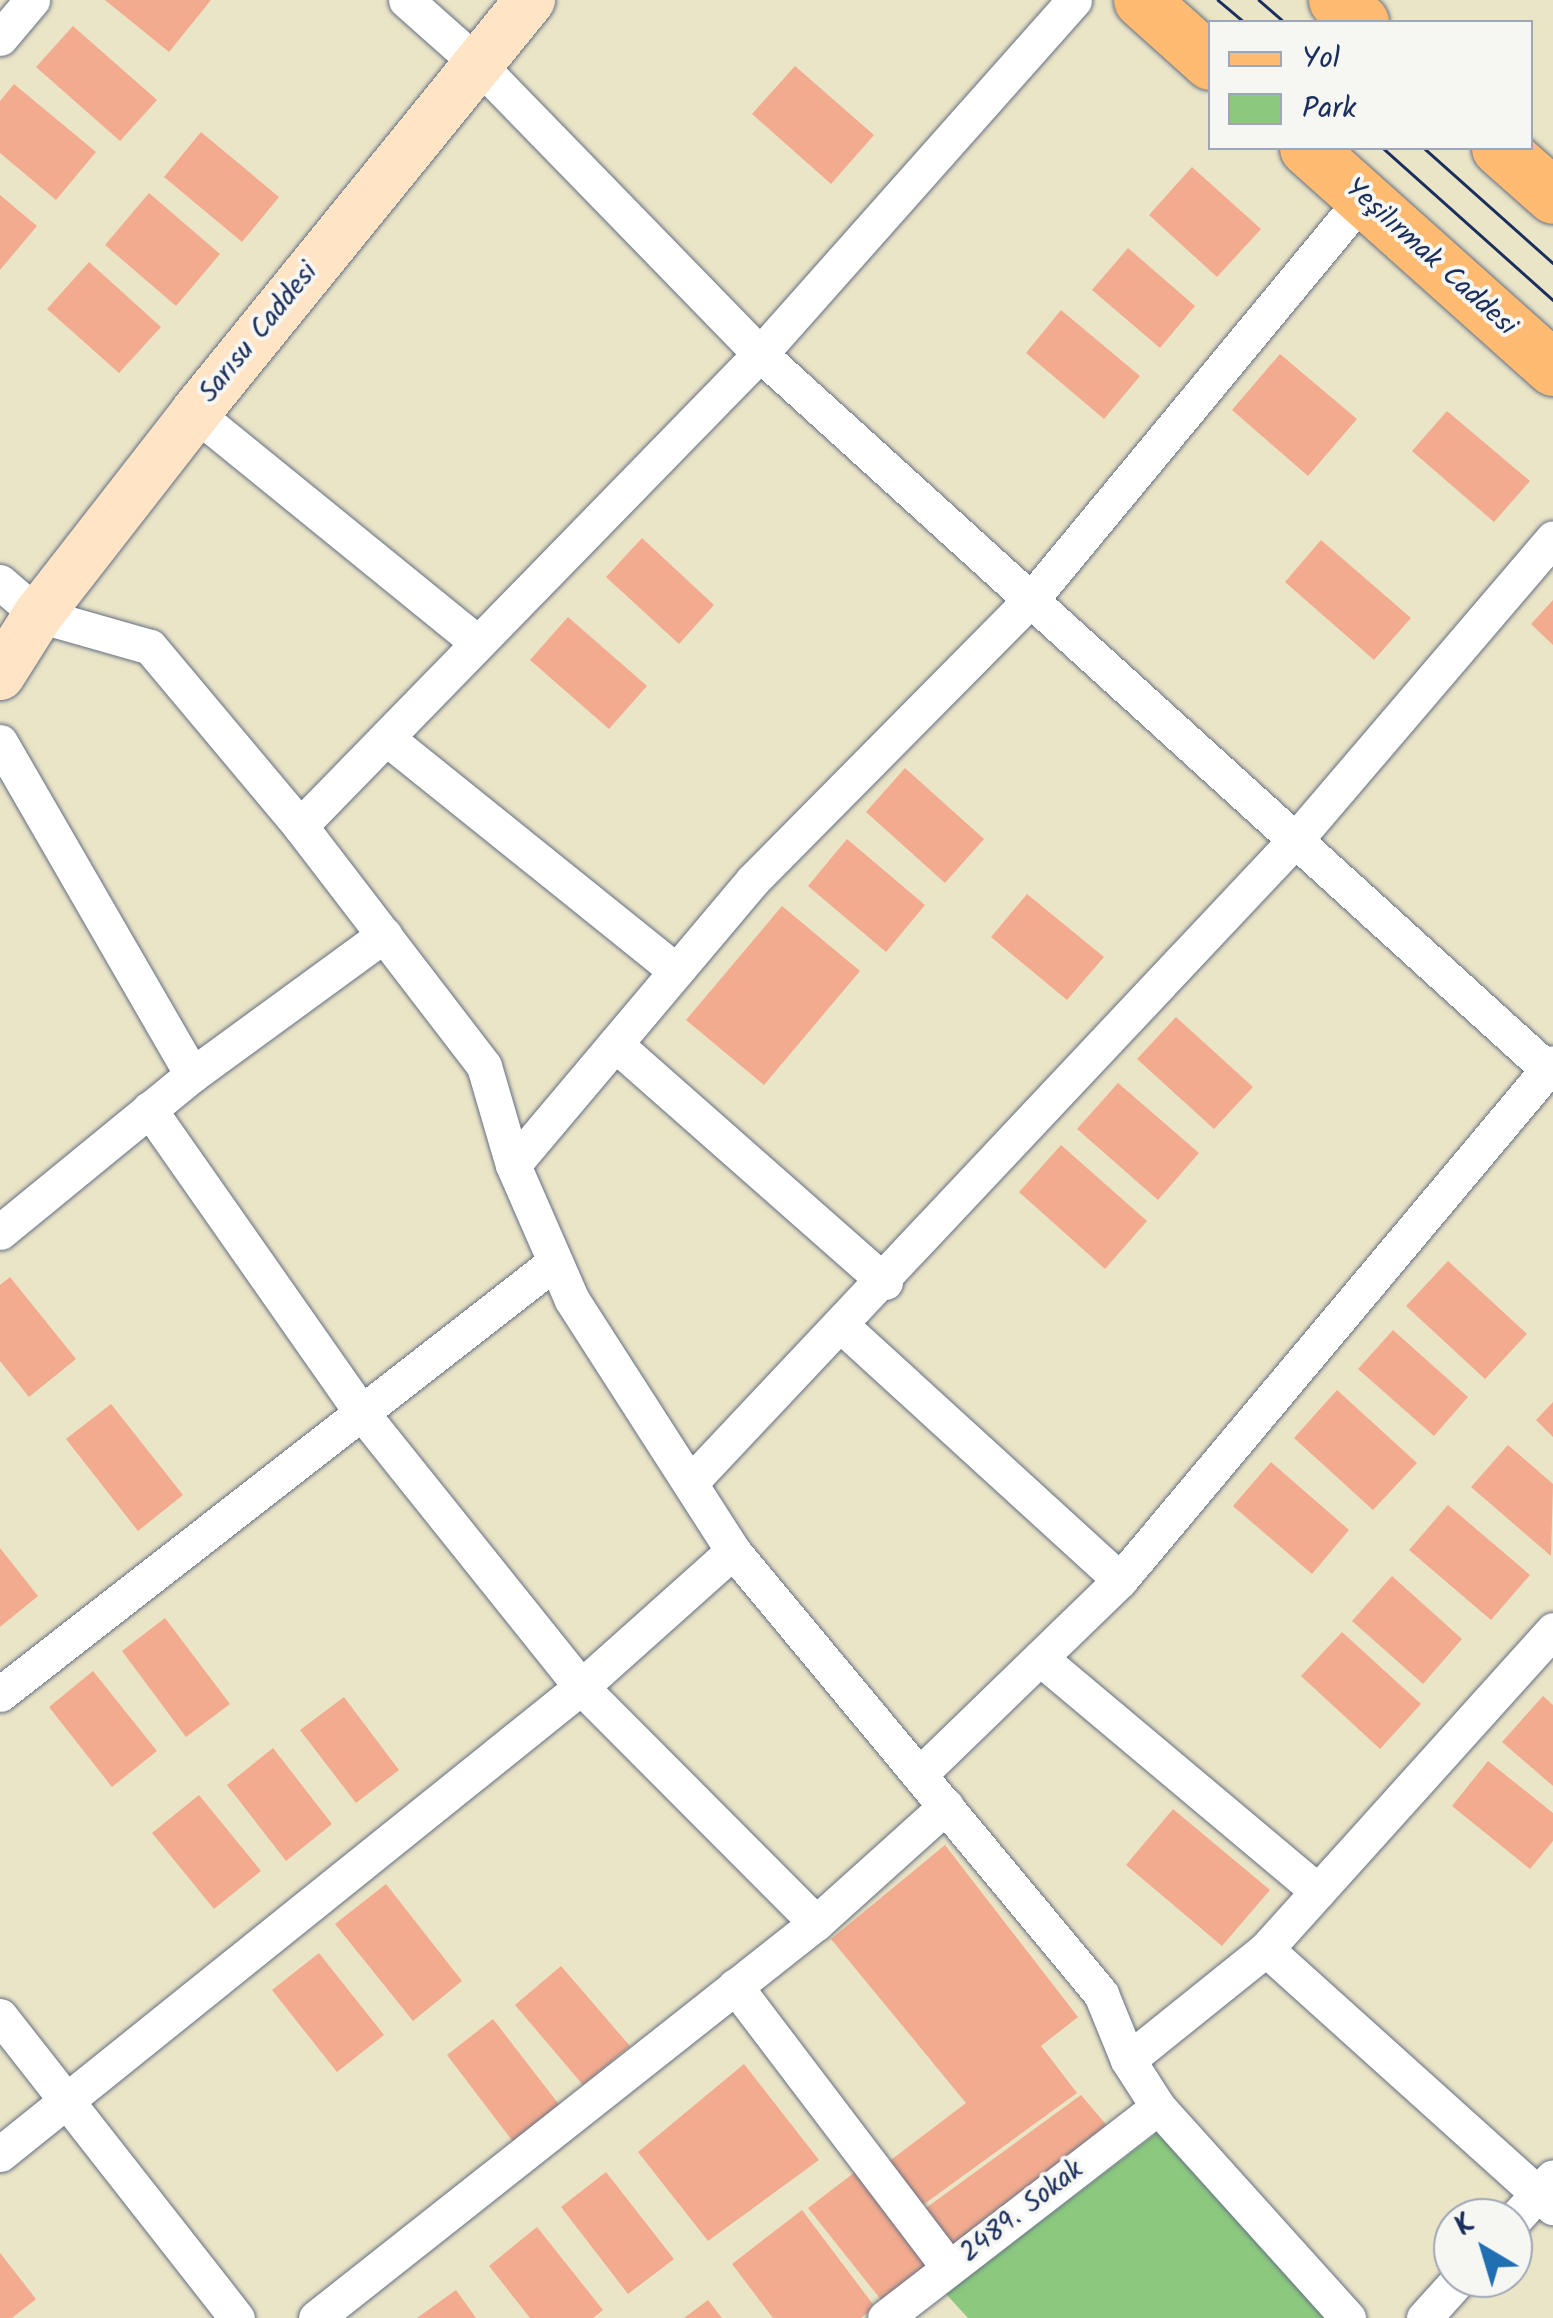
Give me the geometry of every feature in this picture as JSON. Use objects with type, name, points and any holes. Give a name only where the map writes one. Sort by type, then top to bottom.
[{"type":"main road","points":[[1141,0],[1208,60]]},
{"type":"main road","points":[[1336,0],[1359,20]]},
{"type":"main road","name":"Yeşilırmak Caddesi","points":[[1309,150],[1553,368]]},
{"type":"main road","points":[[1501,150],[1551,191]]},
{"type":"street","points":[[0,38],[32,0]]},
{"type":"street","points":[[406,0],[478,64],[760,354],[1034,596],[1551,1068],[1120,1580],[921,1773]]},
{"type":"street","name":"Sarısu Caddesi","points":[[0,675],[38,615],[195,412],[530,0]]},
{"type":"street","points":[[300,826],[389,740],[478,642],[760,354],[1074,0]]},
{"type":"street","points":[[513,1165],[753,880],[1034,596],[1363,198]]},
{"type":"street","points":[[195,412],[478,642]]},
{"type":"street","points":[[690,1484],[844,1327],[1296,838],[1553,538]]},
{"type":"street","points":[[0,582],[38,615],[150,646],[300,826],[484,1066],[513,1165],[572,1300],[733,1551],[1101,1994],[1128,2060],[1158,2106],[1348,2318]]},
{"type":"street","points":[[389,740],[676,972]]},
{"type":"street","points":[[0,742],[192,1076]]},
{"type":"street","points":[[0,1232],[149,1109],[384,936]]},
{"type":"street","points":[[615,1044],[885,1282]]},
{"type":"street","points":[[149,1109],[361,1412],[582,1687],[816,1922]]},
{"type":"street","points":[[0,1694],[555,1262]]},
{"type":"street","points":[[844,1327],[1120,1580]]},
{"type":"street","points":[[0,2154],[582,1687],[733,1551]]},
{"type":"street","points":[[1128,2060],[1266,1949],[1553,1630]]},
{"type":"street","points":[[1040,1658],[1318,1891]]},
{"type":"street","points":[[316,2318],[816,1922],[946,1806]]},
{"type":"street","points":[[1266,1949],[1548,2192]]},
{"type":"street","points":[[735,1986],[949,2268]]},
{"type":"street","points":[[0,2016],[236,2318]]},
{"type":"street","name":"2489. Sokak","points":[[885,2318],[1158,2106]]},
{"type":"street","points":[[1424,2318],[1442,2298]]},
{"type":"green space","points":[[1157,2133],[1326,2318],[968,2318],[946,2294]]},
{"type":"building","points":[[105,0],[211,0],[169,52]]},
{"type":"building","points":[[73,26],[157,100],[120,141],[36,67]]},
{"type":"building","points":[[795,66],[874,135],[831,184],[752,114]]},
{"type":"building","points":[[14,84],[96,152],[56,200],[0,153],[0,101]]},
{"type":"building","points":[[201,132],[279,197],[242,242],[164,177]]},
{"type":"building","points":[[1192,167],[1261,229],[1217,277],[1149,215]]},
{"type":"building","points":[[149,193],[220,254],[176,306],[105,245]]},
{"type":"building","points":[[0,195],[37,226],[0,270]]},
{"type":"building","points":[[1128,248],[1195,306],[1160,348],[1092,290]]},
{"type":"building","points":[[89,262],[161,327],[119,373],[47,309]]},
{"type":"building","points":[[1061,310],[1140,376],[1104,419],[1026,353]]},
{"type":"building","points":[[1280,354],[1357,419],[1308,476],[1232,410]]},
{"type":"building","points":[[1447,411],[1530,481],[1494,522],[1412,451]]},
{"type":"building","points":[[642,538],[714,605],[679,644],[606,577]]},
{"type":"building","points":[[1321,540],[1411,618],[1374,660],[1285,582]]},
{"type":"building","points":[[1553,600],[1553,645],[1531,624]]},
{"type":"building","points":[[568,617],[647,686],[609,729],[530,660]]},
{"type":"building","points":[[905,768],[984,839],[945,883],[866,812]]},
{"type":"building","points":[[847,839],[925,905],[886,952],[808,886]]},
{"type":"building","points":[[1027,894],[1104,957],[1067,1000],[991,937]]},
{"type":"building","points":[[782,906],[860,971],[764,1085],[686,1020]]},
{"type":"building","points":[[1176,1017],[1253,1087],[1214,1129],[1137,1059]]},
{"type":"building","points":[[1118,1083],[1199,1153],[1158,1200],[1077,1129]]},
{"type":"building","points":[[1061,1145],[1147,1221],[1105,1269],[1019,1192]]},
{"type":"building","points":[[1448,1261],[1527,1334],[1485,1379],[1406,1306]]},
{"type":"building","points":[[10,1277],[76,1359],[29,1397],[0,1361],[0,1285]]},
{"type":"building","points":[[1393,1330],[1468,1397],[1434,1436],[1358,1369]]},
{"type":"building","points":[[1337,1390],[1417,1463],[1373,1510],[1294,1438]]},
{"type":"building","points":[[1553,1402],[1553,1437],[1536,1420]]},
{"type":"building","points":[[111,1404],[183,1495],[138,1531],[66,1439]]},
{"type":"building","points":[[1508,1445],[1553,1484],[1551,1556],[1471,1487]]},
{"type":"building","points":[[1271,1462],[1349,1530],[1312,1574],[1233,1506]]},
{"type":"building","points":[[1448,1505],[1530,1575],[1491,1620],[1409,1550]]},
{"type":"building","points":[[0,1548],[38,1596],[0,1627]]},
{"type":"building","points":[[1392,1576],[1462,1639],[1423,1684],[1352,1621]]},
{"type":"building","points":[[165,1618],[230,1704],[186,1737],[122,1651]]},
{"type":"building","points":[[1342,1632],[1421,1704],[1380,1749],[1301,1676]]},
{"type":"building","points":[[93,1671],[157,1751],[112,1787],[49,1707]]},
{"type":"building","points":[[1543,1696],[1553,1705],[1553,1786],[1502,1742]]},
{"type":"building","points":[[344,1697],[399,1770],[356,1803],[300,1730]]},
{"type":"building","points":[[273,1748],[332,1824],[286,1861],[227,1785]]},
{"type":"building","points":[[1488,1761],[1553,1813],[1553,1841],[1530,1869],[1452,1806]]},
{"type":"building","points":[[199,1795],[261,1871],[214,1909],[152,1833]]},
{"type":"building","points":[[1173,1809],[1270,1890],[1222,1946],[1126,1865]]},
{"type":"building","points":[[945,1845],[1078,2017],[1041,2046],[1077,2093],[916,2210],[883,2166],[966,2103],[831,1939]]},
{"type":"building","points":[[386,1884],[462,1981],[413,2021],[335,1924]]},
{"type":"building","points":[[319,1953],[384,2035],[337,2072],[272,1990]]},
{"type":"building","points":[[561,1966],[630,2046],[583,2085],[515,2005]]},
{"type":"building","points":[[493,2019],[561,2107],[514,2143],[447,2055]]},
{"type":"building","points":[[744,2064],[819,2160],[708,2241],[638,2152]]},
{"type":"building","points":[[1081,2095],[1115,2135],[951,2254],[919,2213]]},
{"type":"building","points":[[863,2166],[936,2259],[882,2301],[808,2208]]},
{"type":"building","points":[[606,2172],[674,2259],[628,2294],[561,2207]]},
{"type":"building","points":[[802,2210],[875,2307],[861,2318],[773,2318],[732,2264]]},
{"type":"building","points":[[537,2227],[603,2310],[593,2318],[530,2318],[489,2266]]},
{"type":"building","points":[[0,2253],[36,2299],[12,2318],[0,2318]]},
{"type":"building","points":[[456,2290],[476,2318],[417,2318]]},
{"type":"building","points":[[708,2300],[722,2318],[684,2318]]},
{"type":"tram line","points":[[1218,0],[1242,20]]},
{"type":"tram line","points":[[1259,0],[1282,20]]},
{"type":"tram line","points":[[1385,150],[1553,300]]},
{"type":"tram line","points":[[1426,150],[1553,263]]}]
